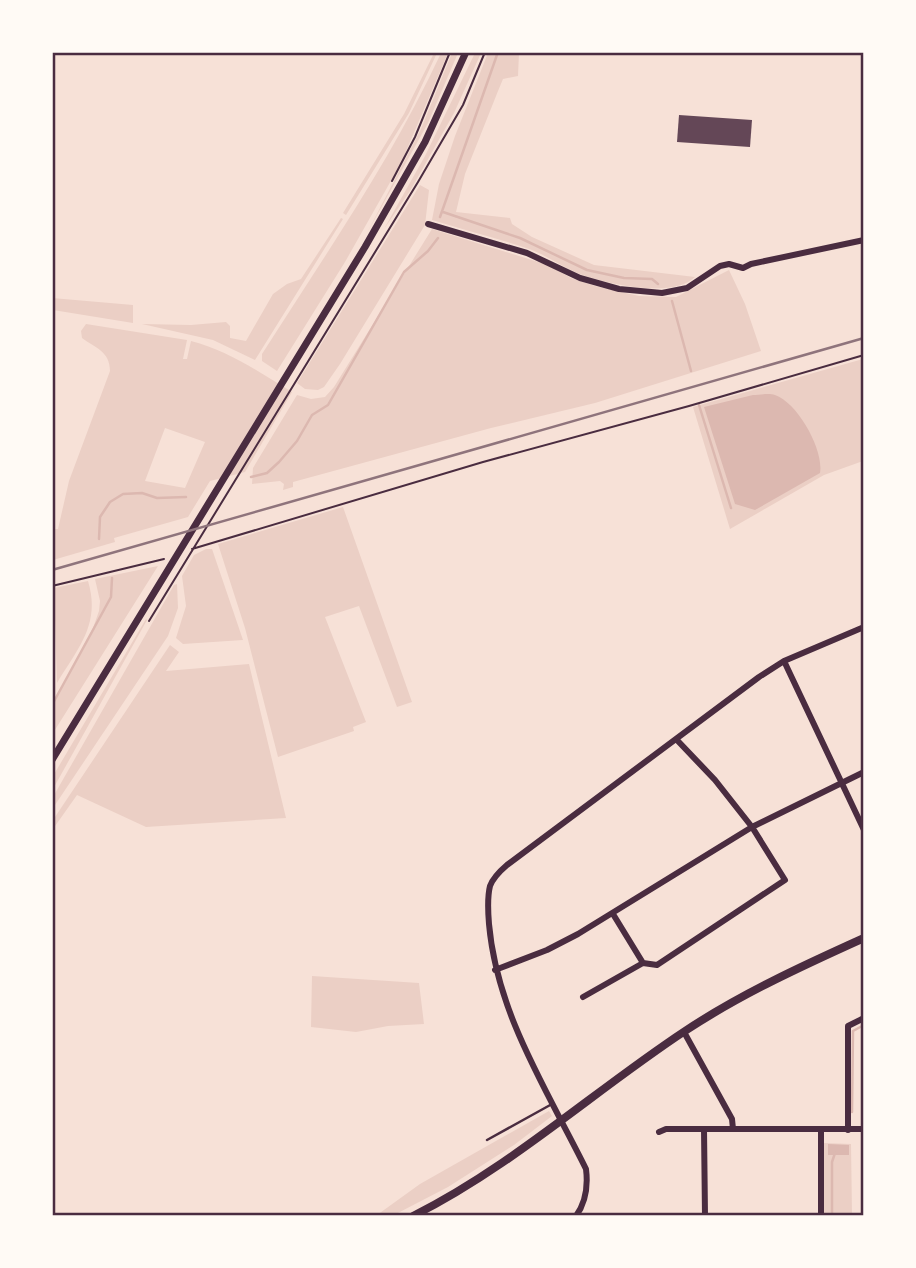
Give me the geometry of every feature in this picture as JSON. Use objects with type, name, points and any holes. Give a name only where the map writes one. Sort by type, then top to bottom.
[{"type":"main road","points":[[413,1216],[471,1184],[684,1032],[740,997],[863,938]]},
{"type":"street","points":[[52,760],[297,360],[425,142],[466,52]]},
{"type":"street","points":[[428,225],[527,253],[580,278],[619,289],[662,293],[687,288],[720,266],[729,264],[743,268],[863,240]]},
{"type":"street","points":[[576,1216],[587,1184],[586,1169],[525,1048],[495,970],[488,897],[491,883],[498,874],[676,739],[784,661],[863,627]]},
{"type":"street","points":[[784,661],[863,830]]},
{"type":"street","points":[[583,998],[643,962],[657,965],[785,880],[752,827],[715,780],[676,739]]},
{"type":"street","points":[[495,970],[547,950],[613,914],[752,827],[863,772]]},
{"type":"street","points":[[613,914],[643,962]]},
{"type":"street","points":[[848,1129],[848,1026],[863,1018]]},
{"type":"street","points":[[684,1032],[732,1119],[733,1129]]},
{"type":"street","points":[[659,1132],[666,1129],[863,1129]]},
{"type":"street","points":[[704,1129],[705,1216]]},
{"type":"street","points":[[821,1129],[821,1216]]},
{"type":"lane","points":[[486,1140],[552,1104]]},
{"type":"path","points":[[391,182],[415,137],[450,52]]},
{"type":"path","points":[[149,621],[463,105],[485,52]]},
{"type":"path","points":[[183,552],[483,461],[689,406],[863,355]]},
{"type":"path","points":[[52,586],[172,556]]},
{"type":"shaded area","points":[[434,53],[437,53],[409,113],[346,215],[343,213],[404,114]]},
{"type":"shaded area","points":[[441,53],[448,53],[401,163],[345,262],[277,371],[262,361],[262,354],[379,169]]},
{"type":"shaded area","points":[[452,53],[458,53],[428,123],[367,233],[421,129]]},
{"type":"shaded area","points":[[475,53],[481,53],[454,113],[410,191],[384,229],[425,156]]},
{"type":"shaded area","points":[[488,53],[519,53],[518,76],[503,79],[465,174],[456,212],[510,218],[512,224],[532,237],[594,265],[695,277],[685,284],[671,287],[621,285],[577,273],[529,249],[432,220],[439,184],[455,136]]},
{"type":"shaded area","points":[[420,185],[429,190],[425,225],[324,387],[318,390],[305,389],[297,383]]},
{"type":"shaded area","points":[[341,218],[343,219],[255,360],[213,340],[142,324],[191,325],[226,322],[230,326],[230,338],[246,341],[273,294],[287,284],[301,279]]},
{"type":"shaded area","points":[[432,229],[548,265],[571,278],[595,286],[639,296],[676,297],[729,270],[745,304],[761,351],[595,403],[491,428],[293,482],[293,487],[283,490],[284,484],[280,481],[252,484],[253,468],[297,395],[311,399],[325,397],[334,387]]},
{"type":"shaded area","points":[[52,298],[133,305],[133,323],[53,310]]},
{"type":"shaded area","points":[[86,324],[187,340],[183,359],[187,359],[191,341],[205,345],[231,356],[292,392],[245,472],[210,481],[188,517],[114,538],[115,542],[53,560],[53,529],[58,529],[69,481],[110,371],[105,354],[82,338],[81,331]],"holes":[[[165,428],[205,442],[185,488],[145,481]]]},
{"type":"shaded area","points":[[863,359],[863,461],[824,475],[730,529],[693,407]]},
{"type":"shaded area","points":[[753,395],[775,395],[792,407],[814,440],[820,463],[820,473],[755,510],[735,504],[704,407]]},
{"type":"shaded area","points":[[343,507],[412,702],[397,707],[359,606],[325,617],[366,722],[353,727],[354,731],[278,757],[245,628],[218,544]]},
{"type":"shaded area","points":[[212,549],[243,640],[183,644],[176,638],[186,606],[182,576],[194,555]]},
{"type":"shaded area","points":[[158,566],[53,733],[53,703],[93,628],[99,611],[100,601],[95,579]]},
{"type":"shaded area","points":[[88,581],[92,610],[89,623],[79,647],[57,683],[54,588]]},
{"type":"shaded area","points":[[177,584],[178,608],[168,636],[53,808],[53,797]]},
{"type":"shaded area","points":[[147,620],[53,789],[53,776]]},
{"type":"shaded area","points":[[170,645],[179,652],[166,671],[249,664],[286,818],[146,827],[77,795],[53,829],[53,820]]},
{"type":"shaded area","points":[[312,976],[419,983],[424,1024],[388,1026],[356,1032],[311,1027]]},
{"type":"shaded area","points":[[549,1111],[552,1116],[514,1145],[448,1187],[394,1215],[377,1215],[420,1184]]},
{"type":"shaded area","points":[[824,1143],[851,1144],[852,1215],[824,1215]]},
{"type":"shaded area","points":[[828,1144],[849,1145],[849,1155],[828,1155]]},
{"type":"building","points":[[679,115],[752,120],[750,147],[677,142]]},
{"type":"waterway","points":[[440,217],[498,52]]},
{"type":"waterway","points":[[443,212],[520,238],[587,270],[624,278],[652,279],[658,284]]},
{"type":"waterway","points":[[251,477],[267,473],[279,462],[297,441],[312,415],[328,405],[404,272],[428,251],[438,238]]},
{"type":"waterway","points":[[672,301],[691,371]]},
{"type":"waterway","points":[[699,405],[731,508]]},
{"type":"waterway","points":[[99,539],[100,517],[110,502],[123,494],[142,493],[157,498],[186,497]]},
{"type":"waterway","points":[[52,705],[111,597],[112,578]]},
{"type":"waterway","points":[[852,1112],[853,1031],[864,1025]]},
{"type":"waterway","points":[[832,1216],[832,1162],[835,1153]]},
{"type":"railway","points":[[52,570],[864,338]]}]
